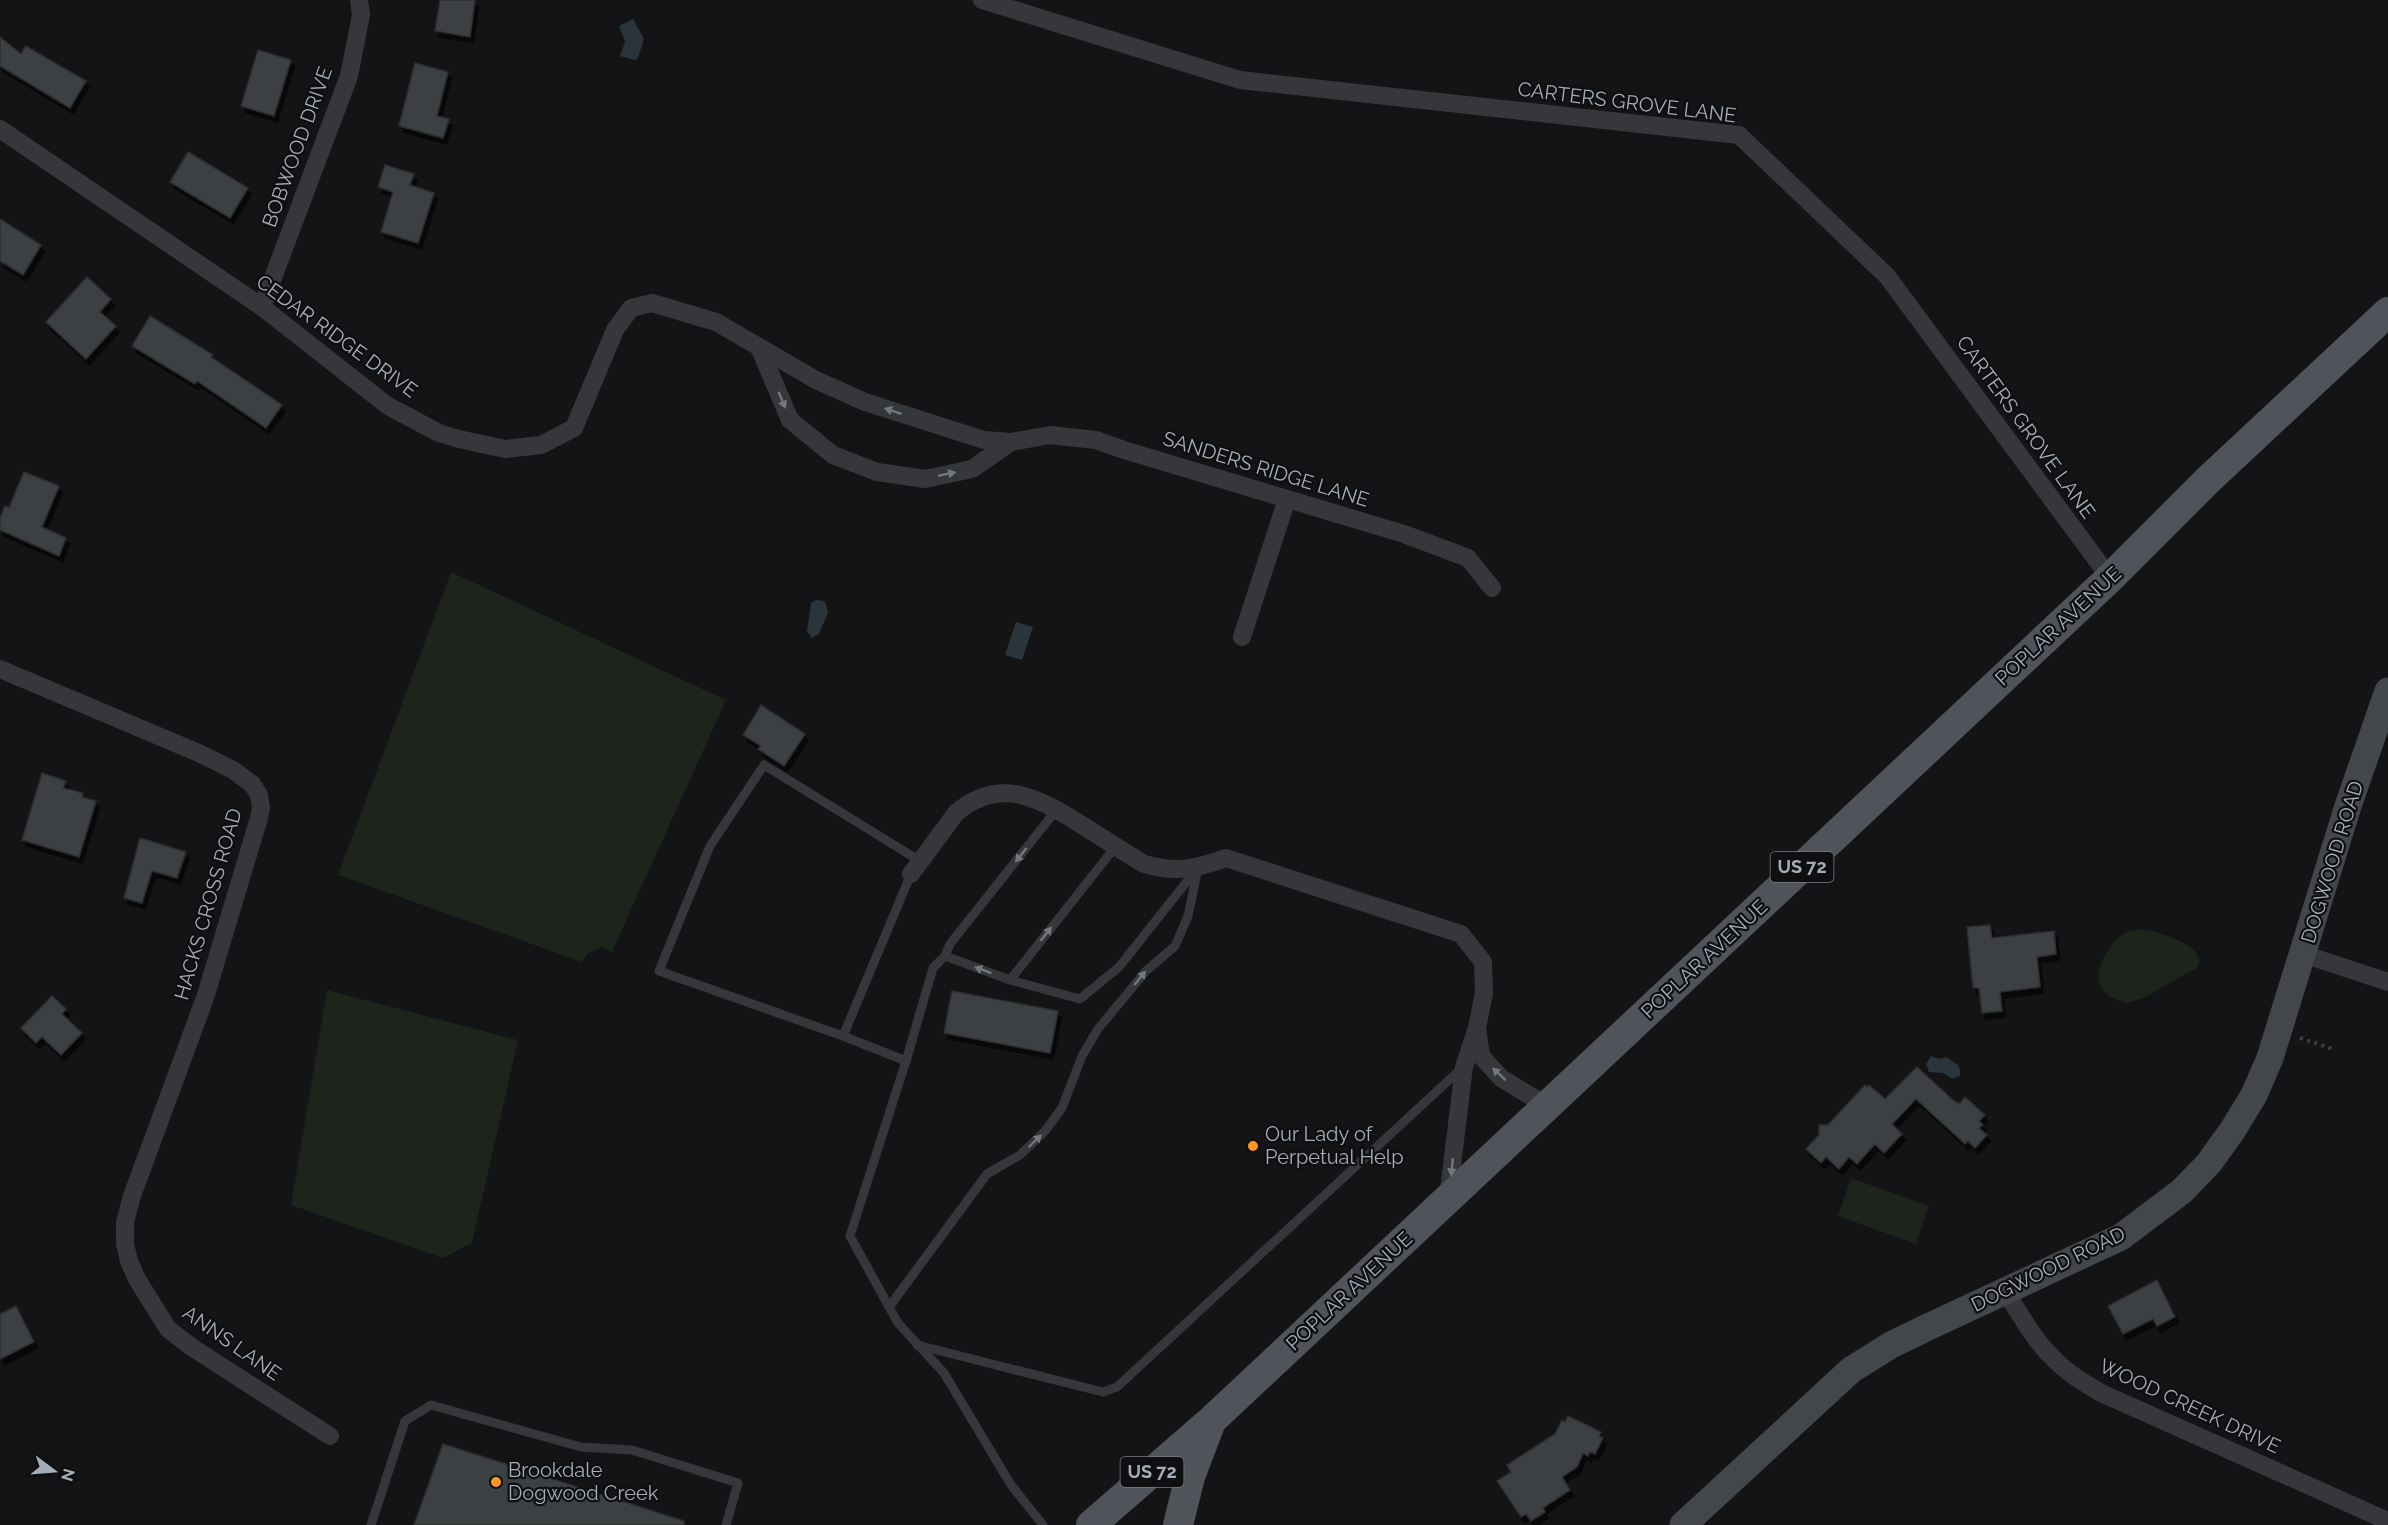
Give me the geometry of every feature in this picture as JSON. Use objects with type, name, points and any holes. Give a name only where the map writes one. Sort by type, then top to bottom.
[{"type":"main road","name":"POPLAR AVENUE","points":[[1091,1525],[1213,1419],[2110,578],[2208,480],[2388,312]]},
{"type":"main road","points":[[1178,1525],[1190,1477],[1213,1419]]},
{"type":"street","name":"BOBWOOD DRIVE","points":[[262,307],[349,76],[361,15],[359,0]]},
{"type":"street","name":"CARTERS GROVE LANE","points":[[982,0],[1240,80],[1739,135],[1887,276],[2110,578]]},
{"type":"street","name":"CEDAR RIDGE DRIVE","points":[[0,129],[262,307],[388,406],[439,433],[505,449],[541,445],[574,428],[615,330],[631,308],[652,303],[716,322]]},
{"type":"street","name":"SANDERS RIDGE LANE","points":[[716,322],[816,380],[865,402],[984,440],[1011,442],[1050,435],[1096,440],[1404,534],[1468,558],[1492,588]]},
{"type":"street","name":"SANDERS RIDGE LANE","points":[[759,347],[790,420],[833,455],[877,472],[925,479],[972,469],[1011,442]]},
{"type":"street","points":[[1242,637],[1287,499]]},
{"type":"street","name":"HACKS CROSS ROAD","points":[[0,669],[201,754],[233,770],[252,784],[259,795],[261,807],[257,828],[205,998],[132,1196]]},
{"type":"street","name":"DOGWOOD ROAD","points":[[1683,1525],[1851,1370],[1891,1345],[2121,1236],[2182,1191],[2210,1162],[2249,1104],[2270,1058],[2348,806],[2388,691]]},
{"type":"street","points":[[916,868],[956,813],[981,797],[1000,793],[1024,794],[1057,809],[1144,864],[1160,868],[1198,868],[1226,858],[1461,934],[1483,962],[1484,993],[1477,1028],[1464,1067],[1448,1198]]},
{"type":"street","points":[[2303,954],[2388,982]]},
{"type":"street","points":[[1477,1028],[1481,1056],[1494,1071],[1501,1078],[1547,1106]]},
{"type":"street","name":"ANNS LANE","points":[[132,1196],[125,1222],[125,1244],[129,1261],[137,1280],[168,1329],[193,1348],[330,1436]]},
{"type":"street","name":"WOOD CREEK DRIVE","points":[[2006,1291],[2036,1339],[2054,1360],[2070,1374],[2101,1393],[2388,1521]]},
{"type":"lane","points":[[843,1036],[916,868],[764,765],[710,846],[659,971],[843,1036],[906,1061]]},
{"type":"lane","points":[[1043,1525],[1011,1485],[944,1373],[898,1323],[849,1236],[906,1061],[933,968],[945,956],[950,944],[1057,809]]},
{"type":"lane","points":[[1010,980],[1116,846]]},
{"type":"lane","points":[[945,956],[1010,980],[1080,999],[1119,967],[1198,868]]},
{"type":"lane","points":[[889,1307],[987,1174],[1020,1155],[1045,1131],[1062,1108],[1082,1056],[1098,1029],[1146,971],[1175,946],[1188,916],[1198,868]]},
{"type":"lane","points":[[917,1345],[1103,1392],[1117,1386],[1464,1067]]},
{"type":"lane","points":[[371,1525],[405,1420],[431,1405],[581,1447],[632,1450],[738,1482],[726,1525]]},
{"type":"path","points":[[2278,1030],[2333,1049]]},
{"type":"shaded area","points":[[633,19],[644,39],[638,58],[635,60],[620,56],[625,42],[619,26]]},
{"type":"shaded area","points":[[451,572],[726,700],[612,952],[602,947],[587,954],[582,962],[338,875]]},
{"type":"shaded area","points":[[816,600],[825,601],[828,612],[819,634],[812,638],[807,631],[811,603]]},
{"type":"shaded area","points":[[1016,622],[1033,627],[1022,660],[1005,655]]},
{"type":"shaded area","points":[[2142,929],[2180,941],[2196,952],[2199,960],[2197,968],[2143,998],[2127,1003],[2104,992],[2099,982],[2099,974],[2104,957],[2114,942],[2127,932]]},
{"type":"shaded area","points":[[327,990],[518,1040],[472,1243],[443,1258],[291,1205]]},
{"type":"shaded area","points":[[1931,1056],[1939,1059],[1946,1057],[1958,1065],[1960,1076],[1952,1079],[1943,1073],[1929,1072],[1926,1064]]},
{"type":"shaded area","points":[[1851,1178],[1929,1206],[1916,1244],[1838,1216]]},
{"type":"building","points":[[440,0],[475,0],[470,37],[435,31]]},
{"type":"building","points":[[0,37],[21,54],[26,46],[86,81],[70,108],[0,66]]},
{"type":"building","points":[[258,50],[291,60],[274,116],[241,106]]},
{"type":"building","points":[[415,63],[448,72],[437,116],[449,119],[443,138],[399,126]]},
{"type":"building","points":[[188,152],[248,188],[230,218],[170,182]]},
{"type":"building","points":[[385,165],[414,174],[410,185],[434,193],[418,243],[381,232],[393,192],[378,187]]},
{"type":"building","points":[[0,219],[41,245],[23,275],[0,261]]},
{"type":"building","points":[[87,277],[111,299],[100,312],[116,326],[86,359],[46,322]]},
{"type":"building","points":[[150,316],[213,355],[211,357],[282,405],[266,428],[197,381],[195,384],[132,346]]},
{"type":"building","points":[[24,472],[59,486],[42,527],[66,538],[59,556],[0,530],[0,518],[5,506],[9,508]]},
{"type":"building","points":[[761,705],[805,734],[784,766],[758,749],[761,746],[743,735]]},
{"type":"building","points":[[42,773],[66,781],[63,788],[83,793],[82,797],[96,801],[79,857],[22,840]]},
{"type":"building","points":[[140,838],[186,852],[177,878],[152,871],[142,903],[124,898]]},
{"type":"building","points":[[1990,925],[1992,938],[2054,931],[2056,954],[2037,957],[2040,987],[2000,992],[2002,1011],[1982,1013],[1979,988],[1973,988],[1967,927]]},
{"type":"building","points":[[952,991],[1058,1011],[1050,1053],[944,1033]]},
{"type":"building","points":[[52,996],[66,1009],[62,1014],[82,1033],[61,1055],[42,1037],[36,1043],[21,1028]]},
{"type":"building","points":[[1917,1067],[1954,1101],[1959,1104],[1965,1097],[1985,1115],[1979,1121],[1983,1125],[1979,1128],[1987,1135],[1975,1148],[1968,1141],[1965,1144],[1916,1099],[1892,1124],[1902,1134],[1884,1153],[1875,1144],[1857,1164],[1849,1157],[1839,1169],[1826,1157],[1821,1163],[1806,1149],[1819,1135],[1819,1125],[1828,1125],[1865,1085],[1867,1087],[1869,1085],[1885,1099]]},
{"type":"building","points":[[2157,1280],[2175,1317],[2157,1326],[2153,1319],[2123,1334],[2108,1306]]},
{"type":"building","points":[[16,1306],[34,1342],[0,1359],[0,1314]]},
{"type":"building","points":[[1568,1416],[1601,1432],[1599,1436],[1603,1438],[1595,1454],[1590,1452],[1588,1456],[1583,1453],[1577,1467],[1562,1477],[1570,1490],[1543,1508],[1545,1512],[1531,1521],[1526,1514],[1521,1517],[1497,1481],[1511,1472],[1507,1465],[1555,1434],[1562,1420],[1565,1422]]},
{"type":"building","name":"Brookdale Dogwood Creek","points":[[443,1444],[684,1521],[684,1525],[414,1525]]},
{"type":"place","name":"Our Lady of Perpetual Help","points":[[1253,1146]]},
{"type":"place","name":"Brookdale Dogwood Creek","points":[[496,1482]]}]
